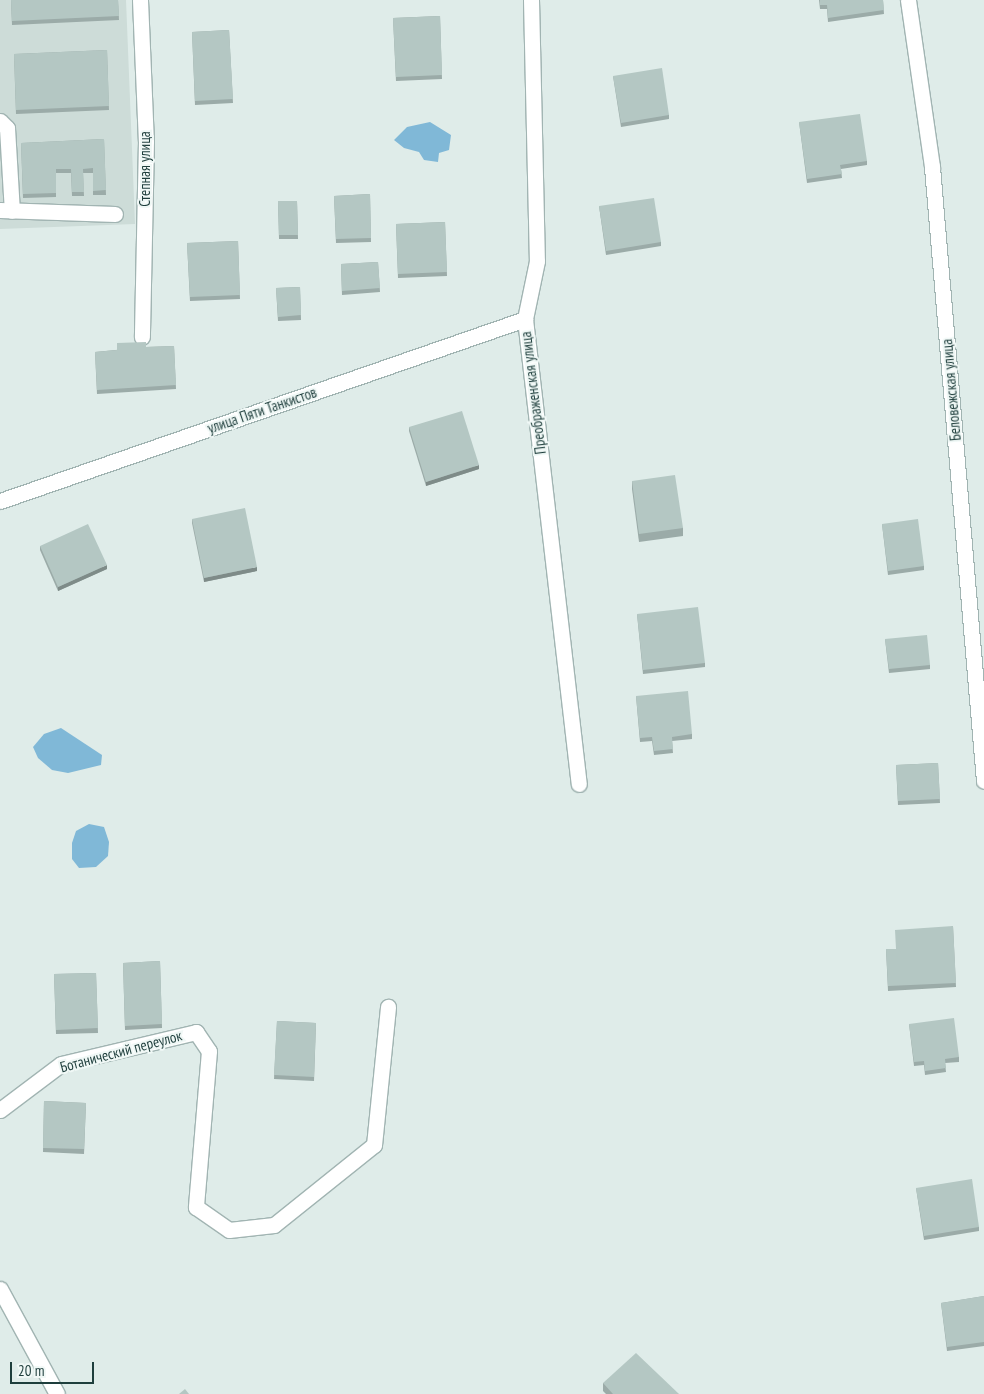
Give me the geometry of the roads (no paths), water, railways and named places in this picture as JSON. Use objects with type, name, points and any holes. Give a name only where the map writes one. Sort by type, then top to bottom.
[{"type":"street","name":"Степная улица","points":[[140,0],[146,141],[142,337]]},
{"type":"street","name":"Преображенская улица","points":[[531,0],[537,261],[525,319],[579,784]]},
{"type":"street","name":"Беловежская улица","points":[[908,0],[932,167],[984,781]]},
{"type":"street","points":[[0,121],[7,128],[6,210],[115,214]]},
{"type":"street","name":"улица Пяти Танкистов","points":[[0,501],[525,319]]},
{"type":"street","name":"Ботанический переулок","points":[[0,1110],[61,1064],[196,1032],[209,1051],[196,1208],[229,1230],[274,1225],[374,1145],[388,1007]]},
{"type":"street","points":[[0,1289],[57,1394]]},
{"type":"water","points":[[430,122],[451,135],[449,150],[439,153],[438,162],[424,160],[419,152],[404,148],[394,140],[407,127]]},
{"type":"water","points":[[61,728],[102,755],[101,765],[68,773],[52,770],[38,758],[33,747],[44,734]]},
{"type":"water","points":[[89,824],[104,827],[109,842],[108,856],[96,867],[79,868],[72,859],[72,843],[76,831]]}]
